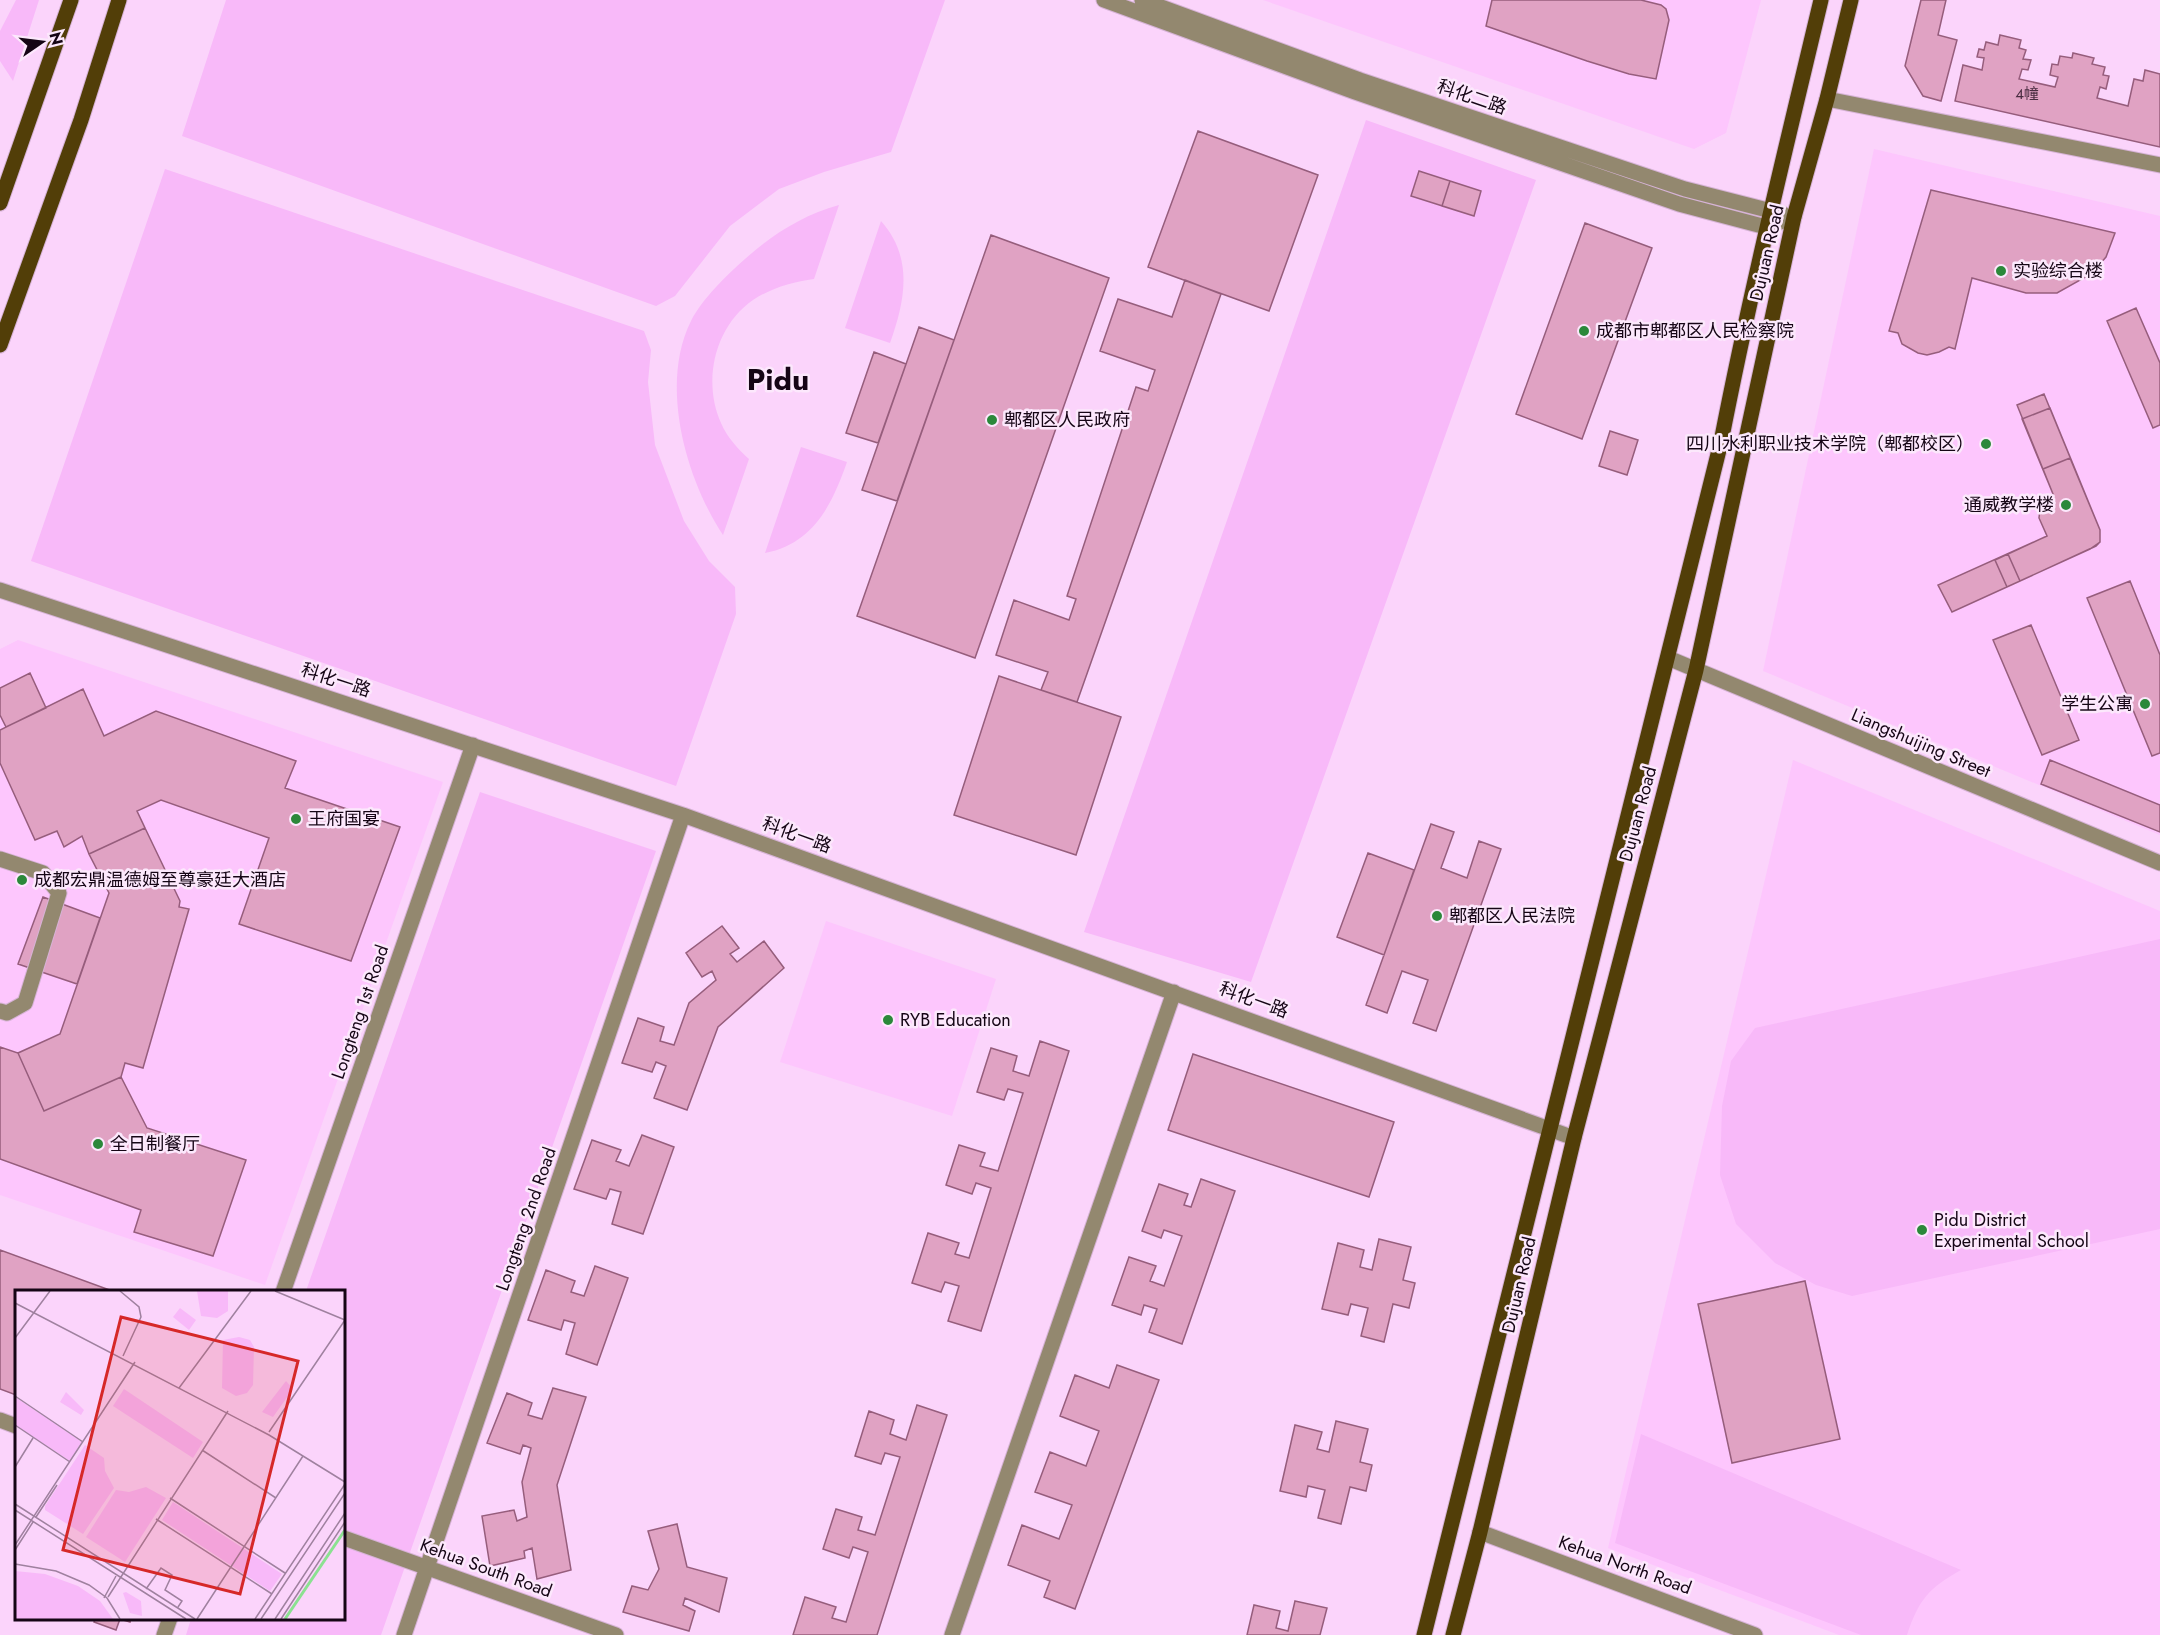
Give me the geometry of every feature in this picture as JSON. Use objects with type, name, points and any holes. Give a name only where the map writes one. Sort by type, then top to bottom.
[{"type":"main road","points":[[0,203],[71,0]]},
{"type":"main road","points":[[0,345],[81,120],[119,0]]},
{"type":"main road","name":"Dujuan Road","points":[[1425,1635],[1549,1127],[1668,658],[1720,442],[1744,321],[1821,0]]},
{"type":"main road","name":"Dujuan Road","points":[[1453,1635],[1480,1532],[1574,1138],[1696,670],[1794,217],[1827,99],[1851,0]]},
{"type":"street","points":[[1104,0],[1355,92],[1679,204],[1766,227],[1794,217]]},
{"type":"street","name":"科化二路","points":[[1142,0],[1360,80],[1684,189],[1794,217]]},
{"type":"street","points":[[1827,99],[2160,165]]},
{"type":"street","name":"科化一路","points":[[0,590],[683,815],[1549,1127],[1574,1138]]},
{"type":"street","name":"Liangshuijing Street","points":[[1668,658],[2160,863]]},
{"type":"street","name":"Longteng 1st Road","points":[[284,1290],[473,745]]},
{"type":"street","name":"Longteng 2nd Road","points":[[404,1635],[683,815]]},
{"type":"street","points":[[0,859],[43,873],[59,893],[25,1003],[8,1013],[0,1011]]},
{"type":"street","points":[[952,1635],[1174,992]]},
{"type":"street","points":[[0,1420],[15,1426]]},
{"type":"street","name":"Kehua North Road","points":[[1480,1532],[1755,1635]]},
{"type":"street","name":"Kehua South Road","points":[[345,1538],[616,1635]]},
{"type":"street","points":[[164,1635],[169,1620]]},
{"type":"shaded area","points":[[16,0],[39,0],[13,81],[0,61],[0,31]]},
{"type":"shaded area","points":[[226,0],[945,0],[891,152],[824,172],[779,189],[730,226],[675,296],[656,306],[182,136]]},
{"type":"shaded area","points":[[1263,0],[1761,0],[1726,133],[1694,149]]},
{"type":"shaded area","points":[[1366,120],[1536,180],[1251,982],[1084,932]]},
{"type":"shaded area","name":"四川水利职业技术学院（郫都校区）","points":[[1874,149],[2160,216],[2160,835],[1763,671]]},
{"type":"shaded area","points":[[165,169],[644,331],[651,350],[648,382],[655,445],[684,521],[709,561],[735,587],[736,614],[676,786],[31,561]]},
{"type":"shaded area","points":[[839,205],[814,279],[782,286],[753,300],[729,324],[721,339],[713,372],[715,407],[726,433],[749,459],[723,535],[698,487],[681,431],[677,402],[677,374],[682,346],[691,321],[702,304],[745,259],[766,241],[789,226]]},
{"type":"shaded area","points":[[881,221],[898,250],[904,280],[900,311],[890,343],[845,328]]},
{"type":"shaded area","points":[[801,447],[847,462],[835,493],[808,532],[782,548],[765,553]]},
{"type":"shaded area","points":[[18,640],[443,782],[265,1285],[0,1195],[0,649]]},
{"type":"shaded area","name":"Pidu District Experimental School","points":[[1793,760],[2160,911],[2160,1635],[1839,1635],[1608,1548]]},
{"type":"shaded area","points":[[480,792],[656,851],[381,1635],[186,1635],[191,1620],[345,1620],[345,1290],[306,1290]]},
{"type":"shaded area","name":"RYB Education","points":[[826,921],[996,979],[952,1116],[780,1062]]},
{"type":"shaded area","points":[[2160,939],[2160,1229],[1852,1296],[1816,1285],[1775,1263],[1736,1224],[1720,1175],[1722,1106],[1731,1061],[1755,1028]]},
{"type":"shaded area","points":[[1641,1434],[1961,1570],[1926,1596],[1916,1612],[1907,1635],[1861,1635],[1615,1543]]},
{"type":"building","points":[[1492,0],[1641,0],[1661,5],[1666,9],[1669,20],[1656,79],[1629,74],[1587,61],[1486,26]]},
{"type":"building","points":[[1921,0],[1946,0],[1938,35],[1957,40],[1941,101],[1923,96],[1905,66]]},
{"type":"building","points":[[2000,35],[2021,40],[2019,48],[2026,50],[2023,59],[2031,60],[2028,70],[2022,69],[2019,79],[2055,87],[2058,77],[2050,75],[2052,64],[2058,65],[2060,56],[2072,58],[2073,53],[2094,58],[2092,64],[2105,67],[2103,75],[2109,76],[2106,89],[2100,87],[2097,98],[2128,106],[2134,79],[2143,81],[2145,70],[2160,74],[2160,147],[1955,101],[1963,65],[1982,70],[1984,58],[1977,57],[1979,49],[1984,50],[1986,42],[1998,45]]},
{"type":"building","points":[[1198,131],[1318,175],[1269,311],[1148,267]]},
{"type":"building","points":[[1419,171],[1481,191],[1474,216],[1411,196]]},
{"type":"building","points":[[1450,181],[1481,191],[1474,216],[1442,206]]},
{"type":"building","name":"实验综合楼","points":[[1931,190],[2115,233],[2106,257],[2091,274],[2057,293],[2026,293],[1972,278],[1955,349],[1949,347],[1927,355],[1918,353],[1902,344],[1898,333],[1889,331]]},
{"type":"building","name":"成都市郫都区人民检察院","points":[[1585,223],[1652,248],[1582,439],[1516,414]]},
{"type":"building","name":"郫都区人民政府","points":[[991,235],[1109,278],[975,658],[857,616]]},
{"type":"building","points":[[1185,280],[1221,294],[1077,702],[1041,690],[1048,672],[996,655],[1014,600],[1069,620],[1076,599],[1067,596],[1136,387],[1148,391],[1155,370],[1100,351],[1118,299],[1172,317]]},
{"type":"building","points":[[2136,308],[2160,363],[2160,425],[2153,428],[2107,321]]},
{"type":"building","points":[[919,327],[954,340],[897,501],[862,490]]},
{"type":"building","points":[[874,352],[906,364],[878,443],[846,433]]},
{"type":"building","name":"通威教学楼","points":[[2044,394],[2100,530],[2100,542],[2090,549],[1952,612],[1938,585],[2047,536],[2039,518],[2040,509],[2045,500],[2053,494],[2017,405]]},
{"type":"building","name":"通威教学楼","points":[[2050,408],[2100,530],[2100,542],[2096,546],[2007,587],[1995,560],[2047,536],[2039,518],[2040,509],[2045,500],[2053,494],[2022,419]]},
{"type":"building","points":[[1610,431],[1638,440],[1627,475],[1599,466]]},
{"type":"building","points":[[2070,458],[2100,530],[2100,542],[2096,546],[2020,581],[2008,554],[2047,536],[2039,518],[2040,509],[2045,500],[2053,494],[2043,469]]},
{"type":"building","name":"学生公寓","points":[[2130,581],[2160,655],[2160,753],[2152,756],[2087,598]]},
{"type":"building","points":[[2031,625],[2079,740],[2042,755],[1993,640]]},
{"type":"building","points":[[30,673],[46,708],[6,727],[0,715],[0,688]]},
{"type":"building","points":[[999,676],[1121,717],[1076,855],[954,815]]},
{"type":"building","name":"王府国宴","points":[[83,689],[104,736],[156,711],[296,761],[285,788],[400,827],[351,961],[239,924],[269,838],[161,800],[137,811],[145,828],[89,854],[82,836],[64,847],[57,831],[35,840],[0,763],[0,730]]},
{"type":"building","points":[[2050,760],[2160,805],[2160,832],[2041,784]]},
{"type":"building","name":"郫都区人民法院","points":[[1431,824],[1454,832],[1441,868],[1467,878],[1479,841],[1501,849],[1436,1031],[1413,1023],[1428,980],[1402,971],[1387,1013],[1366,1005]]},
{"type":"building","name":"成都宏鼎温德姆至尊豪廷大酒店","points":[[145,828],[180,901],[179,907],[189,909],[143,1068],[125,1063],[121,1077],[44,1111],[18,1053],[60,1034],[109,893],[89,854]]},
{"type":"building","points":[[1368,853],[1414,870],[1384,955],[1337,937]]},
{"type":"building","points":[[43,897],[100,918],[77,984],[18,964]]},
{"type":"building","points":[[722,926],[739,948],[730,954],[737,962],[764,941],[784,968],[718,1027],[687,1110],[654,1098],[666,1066],[656,1062],[652,1072],[622,1063],[638,1018],[664,1027],[660,1041],[674,1045],[689,1003],[716,980],[712,971],[702,977],[686,953]]},
{"type":"building","points":[[1040,1041],[1069,1051],[981,1331],[948,1321],[959,1286],[945,1282],[941,1292],[912,1283],[928,1233],[959,1243],[955,1254],[969,1258],[991,1188],[976,1183],[972,1194],[946,1185],[959,1145],[985,1153],[980,1166],[998,1171],[1023,1093],[1008,1089],[1004,1100],[977,1092],[991,1048],[1017,1056],[1013,1071],[1029,1076]]},
{"type":"building","name":"全日制餐厅","points":[[0,1047],[18,1053],[44,1111],[121,1077],[147,1128],[246,1160],[213,1256],[134,1232],[141,1210],[0,1159]]},
{"type":"building","points":[[1193,1054],[1394,1122],[1369,1197],[1168,1130]]},
{"type":"building","points":[[642,1135],[674,1147],[643,1234],[612,1224],[621,1192],[610,1189],[606,1199],[574,1189],[592,1140],[621,1150],[616,1161],[629,1166]]},
{"type":"building","points":[[1201,1179],[1235,1191],[1182,1344],[1149,1332],[1157,1309],[1144,1305],[1141,1315],[1112,1305],[1129,1257],[1156,1266],[1150,1281],[1164,1286],[1182,1236],[1164,1230],[1161,1238],[1142,1231],[1159,1184],[1188,1194],[1184,1205],[1191,1207]]},
{"type":"building","points":[[1379,1239],[1411,1247],[1403,1280],[1415,1283],[1409,1308],[1393,1304],[1384,1342],[1361,1336],[1368,1308],[1351,1304],[1348,1315],[1322,1309],[1338,1243],[1364,1250],[1360,1267],[1372,1270]]},
{"type":"building","points":[[0,1250],[110,1290],[15,1290],[15,1395],[0,1389]]},
{"type":"building","points":[[595,1266],[628,1278],[597,1365],[566,1354],[575,1323],[564,1320],[561,1330],[528,1320],[546,1270],[575,1281],[571,1292],[584,1296]]},
{"type":"building","points":[[1805,1281],[1840,1439],[1732,1463],[1698,1304]]},
{"type":"building","points":[[1117,1365],[1159,1380],[1075,1609],[1044,1597],[1050,1581],[1008,1565],[1022,1525],[1059,1539],[1072,1505],[1035,1492],[1050,1452],[1086,1466],[1099,1431],[1060,1416],[1075,1375],[1109,1388]]},
{"type":"building","points":[[553,1388],[586,1397],[557,1485],[571,1570],[537,1579],[532,1548],[524,1551],[525,1558],[490,1566],[482,1516],[514,1510],[517,1521],[527,1517],[522,1482],[531,1448],[523,1445],[520,1454],[487,1443],[507,1393],[532,1403],[528,1415],[542,1419]]},
{"type":"building","points":[[917,1405],[947,1415],[877,1635],[793,1635],[805,1597],[836,1607],[832,1618],[846,1622],[868,1552],[853,1547],[849,1558],[823,1549],[836,1509],[862,1517],[858,1530],[875,1535],[900,1457],[885,1453],[881,1464],[855,1456],[869,1411],[894,1420],[890,1434],[906,1440]]},
{"type":"building","points":[[1336,1421],[1368,1429],[1360,1462],[1372,1465],[1366,1491],[1350,1487],[1341,1524],[1318,1518],[1325,1490],[1308,1486],[1306,1497],[1280,1491],[1295,1425],[1322,1432],[1317,1449],[1329,1452]]},
{"type":"building","points":[[677,1524],[687,1567],[727,1578],[719,1612],[685,1598],[683,1605],[695,1611],[689,1631],[623,1612],[632,1586],[648,1590],[659,1569],[648,1531]]},
{"type":"building","points":[[1295,1601],[1327,1608],[1320,1635],[1247,1635],[1254,1605],[1280,1611],[1276,1628],[1288,1631]]},
{"type":"building","points":[[94,1620],[120,1620],[116,1630],[94,1622]]},
{"type":"place","name":"实验综合楼","points":[[2001,271]]},
{"type":"place","name":"成都市郫都区人民检察院","points":[[1584,331]]},
{"type":"place","name":"郫都区人民政府","points":[[992,420]]},
{"type":"place","name":"四川水利职业技术学院（郫都校区）","points":[[1986,444]]},
{"type":"place","name":"通威教学楼","points":[[2066,505]]},
{"type":"place","name":"学生公寓","points":[[2145,704]]},
{"type":"place","name":"王府国宴","points":[[296,819]]},
{"type":"place","name":"成都宏鼎温德姆至尊豪廷大酒店","points":[[22,880]]},
{"type":"place","name":"郫都区人民法院","points":[[1437,916]]},
{"type":"place","name":"RYB Education","points":[[888,1020]]},
{"type":"place","name":"全日制餐厅","points":[[98,1144]]},
{"type":"place","name":"Pidu District Experimental School","points":[[1922,1230]]},
{"type":"district","name":"Pidu","points":[[778,379]]}]
